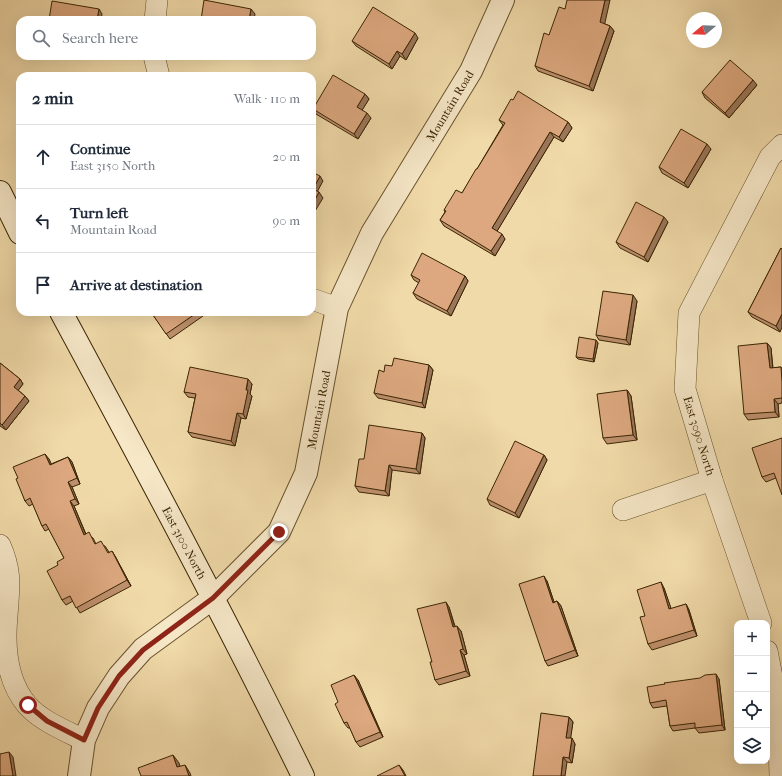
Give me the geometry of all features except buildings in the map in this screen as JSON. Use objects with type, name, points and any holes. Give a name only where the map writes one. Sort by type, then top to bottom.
[{"type":"street","points":[[155,16],[157,0]]},
{"type":"street","name":"Mountain Road","points":[[79,776],[84,740],[98,708],[119,676],[143,650],[213,598],[279,532],[306,473],[337,308],[372,233],[471,71],[503,0]]},
{"type":"street","points":[[155,60],[157,72]]},
{"type":"street","name":"East 3090 North","points":[[760,620],[712,480],[685,390],[689,314],[770,157],[782,145]]},
{"type":"street","points":[[0,192],[16,225]]},
{"type":"street","points":[[316,300],[337,308]]},
{"type":"street","name":"East 3100 North","points":[[63,316],[213,598],[303,776]]},
{"type":"street","points":[[623,510],[712,480]]},
{"type":"street","points":[[0,545],[6,559],[10,583],[5,639],[7,664],[14,685],[28,705],[47,721],[84,740]]},
{"type":"street","points":[[768,656],[778,707],[780,776]]},
{"type":"route","points":[[28,705],[47,721],[84,740],[98,708],[119,676],[143,650],[213,598],[279,532]]}]
